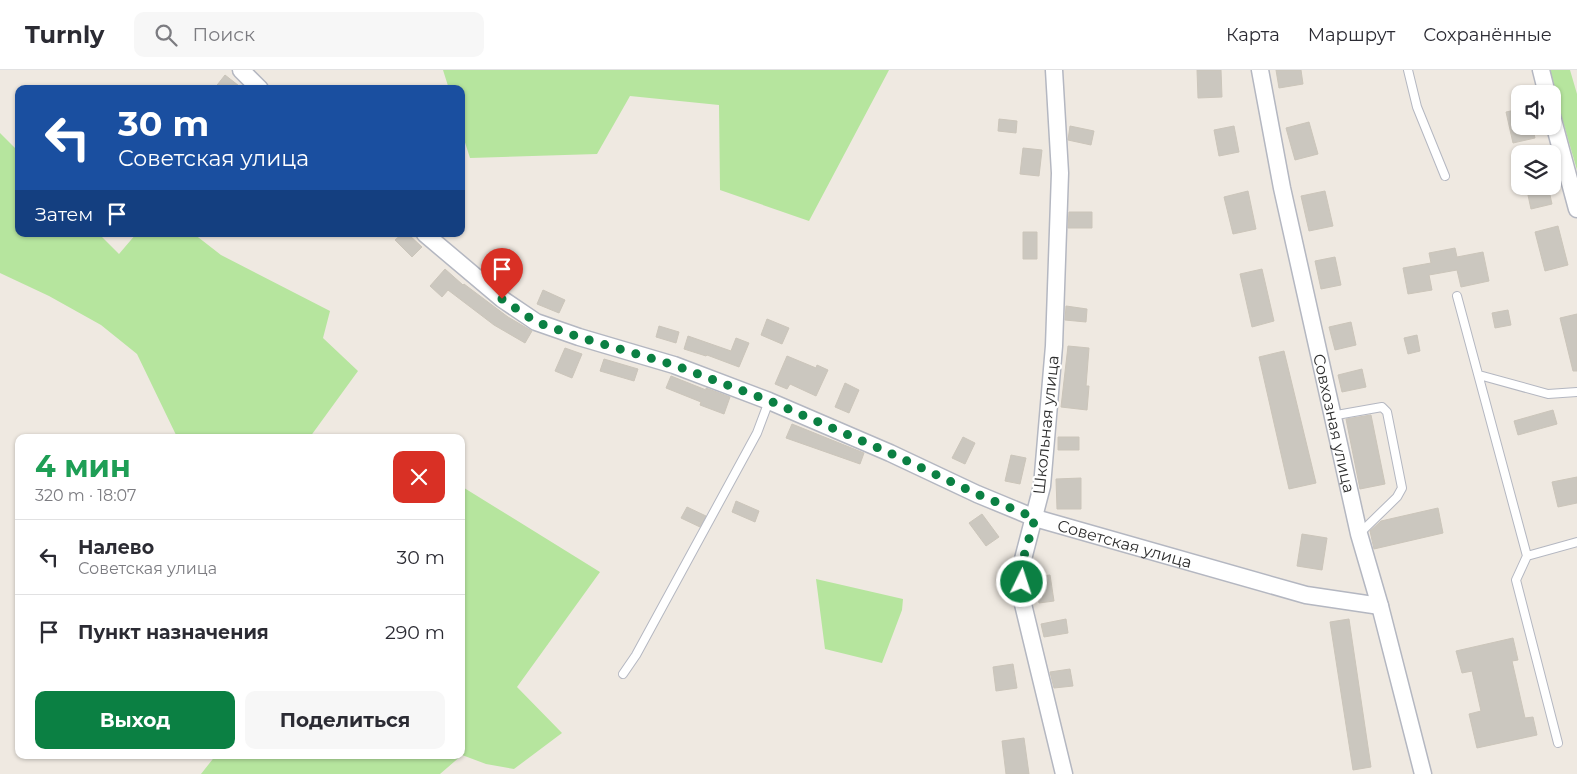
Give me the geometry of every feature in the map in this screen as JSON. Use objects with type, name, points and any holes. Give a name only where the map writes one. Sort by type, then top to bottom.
[{"type":"street","points":[[241,70],[256,85]]},
{"type":"street","name":"Школьная улица","points":[[1054,70],[1060,173],[1054,346],[1042,486],[1022,563],[1022,600],[1064,774]]},
{"type":"street","name":"Совхозная улица","points":[[1260,70],[1282,188],[1331,416],[1359,534],[1380,606],[1423,774]]},
{"type":"street","points":[[1540,70],[1544,85]]},
{"type":"street","points":[[1557,135],[1577,209]]},
{"type":"street","name":"Советская улица","points":[[429,237],[502,299],[536,322],[579,337],[674,365],[770,401],[1035,518],[1306,595],[1380,606]]},
{"type":"lane","points":[[1408,70],[1417,107],[1445,176]]},
{"type":"lane","points":[[1457,296],[1527,556],[1516,580],[1558,743]]},
{"type":"lane","points":[[1478,375],[1548,394],[1577,392]]},
{"type":"lane","points":[[623,674],[641,646],[758,433],[770,401]]},
{"type":"lane","points":[[1331,416],[1382,407],[1387,412],[1402,488],[1397,497],[1359,534]]},
{"type":"lane","points":[[1527,556],[1577,542]]},
{"type":"green space","points":[[443,70],[889,70],[809,221],[720,190],[719,105],[630,96],[597,154],[470,158],[465,142],[465,85],[448,85]]},
{"type":"green space","points":[[1548,70],[1570,70],[1577,94],[1577,170],[1561,115],[1561,85],[1552,85]]},
{"type":"green space","points":[[0,133],[15,148],[15,237],[102,237],[119,254],[133,237],[198,237],[221,255],[330,311],[323,338],[358,371],[312,434],[176,434],[137,354],[101,325],[49,296],[0,273]]},
{"type":"green space","points":[[465,488],[600,572],[517,687],[562,733],[514,769],[486,764],[465,756]]},
{"type":"green space","points":[[816,579],[903,599],[902,610],[882,663],[825,649]]},
{"type":"green space","points":[[213,759],[457,759],[440,774],[201,774]]},
{"type":"building","points":[[1197,70],[1221,70],[1222,97],[1198,98]]},
{"type":"building","points":[[1276,70],[1301,70],[1303,84],[1279,88]]},
{"type":"building","points":[[225,75],[238,85],[217,85]]},
{"type":"building","points":[[1511,111],[1511,134],[1506,112]]},
{"type":"building","points":[[999,119],[1017,121],[1016,133],[998,131]]},
{"type":"building","points":[[1309,122],[1318,154],[1295,160],[1286,128]]},
{"type":"building","points":[[1070,126],[1094,131],[1091,145],[1068,140]]},
{"type":"building","points":[[1234,126],[1239,152],[1219,156],[1214,130]]},
{"type":"building","points":[[1511,135],[1534,135],[1535,138],[1513,143]]},
{"type":"building","points":[[1023,148],[1042,150],[1039,176],[1020,174]]},
{"type":"building","points":[[1248,191],[1256,229],[1233,234],[1224,197]]},
{"type":"building","points":[[1325,191],[1333,226],[1309,231],[1301,196]]},
{"type":"building","points":[[1528,195],[1550,195],[1552,204],[1531,209]]},
{"type":"building","points":[[1069,212],[1092,212],[1092,228],[1068,228]]},
{"type":"building","points":[[1558,226],[1568,265],[1545,271],[1535,232]]},
{"type":"building","points":[[1023,232],[1037,232],[1037,259],[1023,259]]},
{"type":"building","points":[[398,237],[411,237],[422,247],[412,257],[395,240]]},
{"type":"building","points":[[1455,248],[1457,257],[1483,252],[1489,281],[1461,287],[1457,270],[1429,275],[1432,290],[1408,294],[1403,268],[1431,263],[1429,253]]},
{"type":"building","points":[[1335,257],[1341,285],[1321,289],[1315,261]]},
{"type":"building","points":[[496,264],[515,281],[507,290],[488,274]]},
{"type":"building","points":[[445,269],[463,285],[508,317],[532,331],[525,343],[494,325],[448,290],[442,297],[430,286]]},
{"type":"building","points":[[1262,269],[1274,321],[1252,327],[1240,274]]},
{"type":"building","points":[[543,290],[565,300],[559,313],[537,304]]},
{"type":"building","points":[[1066,306],[1087,309],[1086,322],[1065,320]]},
{"type":"building","points":[[1508,310],[1511,325],[1495,328],[1492,313]]},
{"type":"building","points":[[1577,314],[1577,371],[1573,371],[1560,318]]},
{"type":"building","points":[[767,319],[789,328],[782,344],[761,335]]},
{"type":"building","points":[[1351,322],[1356,345],[1335,350],[1329,327]]},
{"type":"building","points":[[659,326],[679,332],[676,343],[656,337]]},
{"type":"building","points":[[1417,335],[1420,351],[1408,354],[1404,338]]},
{"type":"building","points":[[688,336],[731,351],[736,338],[749,343],[739,367],[684,349]]},
{"type":"building","points":[[1068,346],[1089,348],[1086,386],[1089,386],[1087,410],[1061,407]]},
{"type":"building","points":[[565,348],[582,354],[572,378],[555,371]]},
{"type":"building","points":[[1284,351],[1316,483],[1289,489],[1259,357]]},
{"type":"building","points":[[787,356],[816,368],[817,365],[828,370],[816,396],[790,384],[787,389],[775,384]]},
{"type":"building","points":[[604,359],[638,369],[634,381],[600,371]]},
{"type":"building","points":[[1362,369],[1366,387],[1342,392],[1338,375]]},
{"type":"building","points":[[671,376],[730,397],[724,414],[700,405],[701,402],[666,388]]},
{"type":"building","points":[[845,383],[859,390],[849,413],[835,407]]},
{"type":"building","points":[[1553,410],[1557,424],[1518,435],[1514,421]]},
{"type":"building","points":[[1371,415],[1385,484],[1360,489],[1346,419]]},
{"type":"building","points":[[792,424],[864,453],[860,464],[786,438]]},
{"type":"building","points":[[963,437],[975,443],[965,464],[952,458]]},
{"type":"building","points":[[1058,437],[1079,437],[1079,450],[1058,450]]},
{"type":"building","points":[[1011,455],[1026,458],[1020,484],[1005,481]]},
{"type":"building","points":[[1577,477],[1577,503],[1558,507],[1552,482]]},
{"type":"building","points":[[1081,478],[1081,509],[1057,509],[1056,479]]},
{"type":"building","points":[[736,501],[759,511],[755,522],[732,512]]},
{"type":"building","points":[[687,507],[706,516],[700,527],[681,518]]},
{"type":"building","points":[[1438,508],[1443,533],[1374,549],[1370,531],[1381,521]]},
{"type":"building","points":[[982,514],[999,537],[986,546],[969,523]]},
{"type":"building","points":[[1302,534],[1327,538],[1322,570],[1297,566]]},
{"type":"building","points":[[1050,575],[1054,601],[1039,603],[1034,577]]},
{"type":"building","points":[[1066,619],[1068,633],[1044,637],[1041,624]]},
{"type":"building","points":[[1349,619],[1371,767],[1353,770],[1330,622]]},
{"type":"building","points":[[1513,638],[1518,660],[1512,661],[1525,718],[1533,717],[1537,735],[1477,748],[1469,714],[1481,711],[1472,671],[1462,673],[1456,651]]},
{"type":"building","points":[[1013,664],[1017,688],[996,691],[993,667]]},
{"type":"building","points":[[1070,669],[1073,686],[1054,688],[1050,672]]},
{"type":"building","points":[[1024,738],[1029,774],[1006,774],[1002,741]]},
{"type":"route","points":[[502,299],[536,322],[579,337],[674,365],[770,401],[1035,518],[1022,563],[1022,582]]}]
